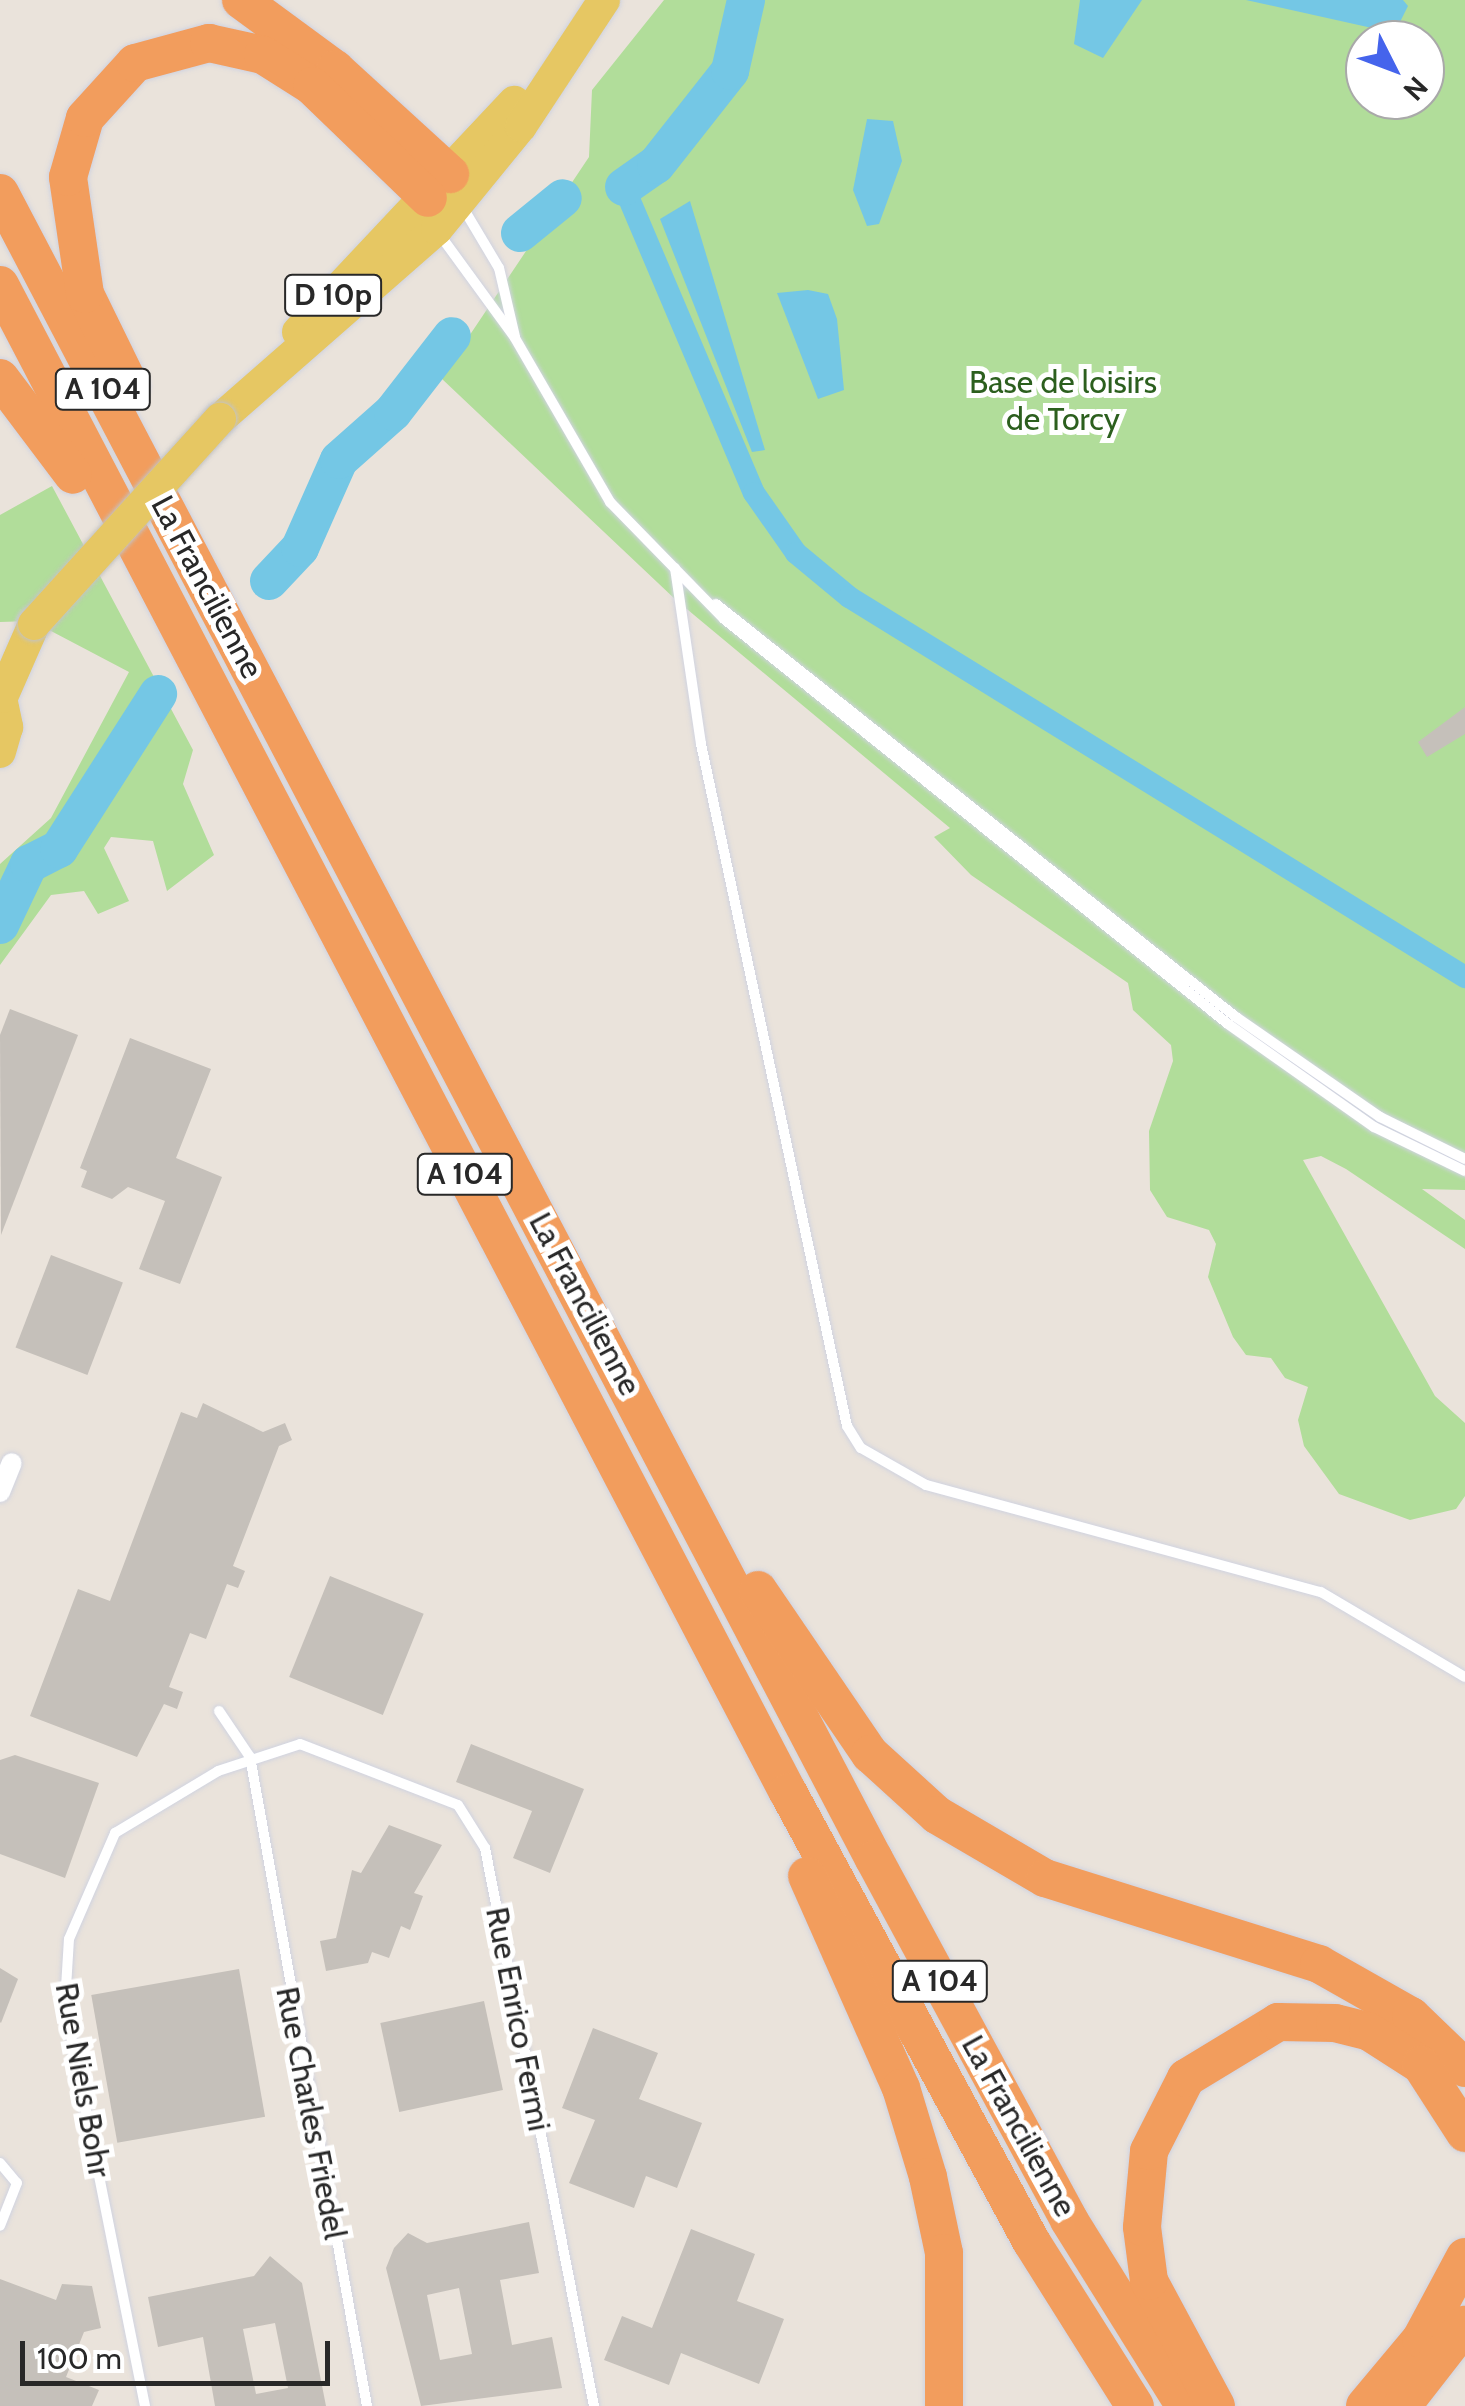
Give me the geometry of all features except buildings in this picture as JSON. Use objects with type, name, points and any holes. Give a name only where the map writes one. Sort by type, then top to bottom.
[{"type":"highway","points":[[241,0],[335,69],[443,201]]},
{"type":"highway","points":[[206,585],[206,536],[85,294],[72,249],[68,177],[85,118],[116,78],[150,55],[230,45],[312,86],[443,201]]},
{"type":"highway","name":"La Francilienne","points":[[0,193],[1070,2220],[1185,2406]]},
{"type":"highway","name":"La Francilienne","points":[[0,285],[788,1792],[1031,2241],[1135,2406]]},
{"type":"highway","points":[[0,378],[47,431],[99,524],[142,556]]},
{"type":"highway","points":[[713,1546],[745,1570],[870,1754],[937,1816],[1046,1878],[1319,1964],[1411,2016],[1465,2068]]},
{"type":"highway","points":[[788,1792],[795,1850],[888,2055],[928,2176],[944,2253],[944,2406]]},
{"type":"highway","points":[[1216,2406],[1149,2282],[1142,2227],[1149,2150],[1186,2078],[1278,2022],[1335,2023],[1368,2031],[1421,2065],[1465,2133]]},
{"type":"highway","points":[[1365,2406],[1422,2339],[1465,2256]]},
{"type":"highway","points":[[1402,2406],[1465,2325]]},
{"type":"main road","name":"D 10p","points":[[1,695],[34,624],[220,419],[443,201],[603,0]]},
{"type":"main road","name":"D 10p","points":[[0,643],[34,624]]},
{"type":"main road","points":[[0,752],[1,695]]},
{"type":"street","points":[[0,1492],[6,1458]]},
{"type":"lane","points":[[443,201],[515,338],[610,502],[675,568],[1093,923],[1374,1127],[1465,1171]]},
{"type":"lane","points":[[443,201],[499,268],[515,338]]},
{"type":"lane","points":[[675,568],[701,744],[847,1426],[862,1448],[926,1485],[1321,1592],[1465,1677]]},
{"type":"lane","points":[[716,604],[1236,1017],[1380,1117],[1465,1159]]},
{"type":"lane","points":[[219,1711],[250,1758]]},
{"type":"lane","name":"Rue Niels Bohr","points":[[146,2406],[62,1978],[106,1843],[176,1795],[250,1758],[300,1744]]},
{"type":"lane","name":"Rue Enrico Fermi","points":[[300,1744],[458,1804],[485,1848],[594,2406]]},
{"type":"lane","name":"Rue Charles Friedel","points":[[250,1758],[256,1820],[366,2406]]},
{"type":"lane","points":[[0,2163],[16,2184],[0,2226]]},
{"type":"green space","name":"Base de loisirs de Torcy","points":[[664,0],[1465,0],[1465,1190],[1422,1189],[1465,1220],[1465,1249],[1346,1169],[1321,1156],[1303,1160],[1435,1396],[1465,1423],[1465,1496],[1456,1509],[1410,1520],[1339,1494],[1304,1446],[1298,1420],[1308,1387],[1285,1378],[1271,1358],[1246,1355],[1233,1337],[1208,1277],[1216,1244],[1209,1230],[1167,1217],[1150,1190],[1149,1131],[1173,1061],[1171,1045],[1133,1010],[1128,983],[971,875],[934,837],[950,828],[676,600],[441,378],[589,157],[592,90]]},
{"type":"green space","points":[[52,486],[193,750],[183,784],[214,855],[167,891],[153,841],[111,837],[104,848],[129,901],[98,914],[84,891],[51,895],[0,965],[0,864],[51,818],[129,672],[32,621],[0,622],[0,515]]},
{"type":"water","points":[[1080,0],[1142,0],[1103,58],[1074,44]]},
{"type":"water","points":[[1246,0],[1403,0],[1408,6],[1401,20],[1345,22]]},
{"type":"water","points":[[867,119],[893,121],[902,161],[879,224],[867,226],[853,190]]},
{"type":"water","points":[[690,201],[765,450],[752,452],[660,219]]},
{"type":"water","points":[[808,290],[828,294],[837,319],[844,390],[818,399],[777,293]]},
{"type":"waterway","points":[[624,187],[656,165],[730,71],[746,0]]},
{"type":"waterway","points":[[624,187],[754,493],[796,553],[849,597],[1465,977]]},
{"type":"waterway","points":[[520,233],[563,198]]},
{"type":"waterway","points":[[269,581],[300,548],[339,460],[393,412],[452,336]]},
{"type":"waterway","points":[[0,925],[29,864],[59,849],[158,694]]}]
